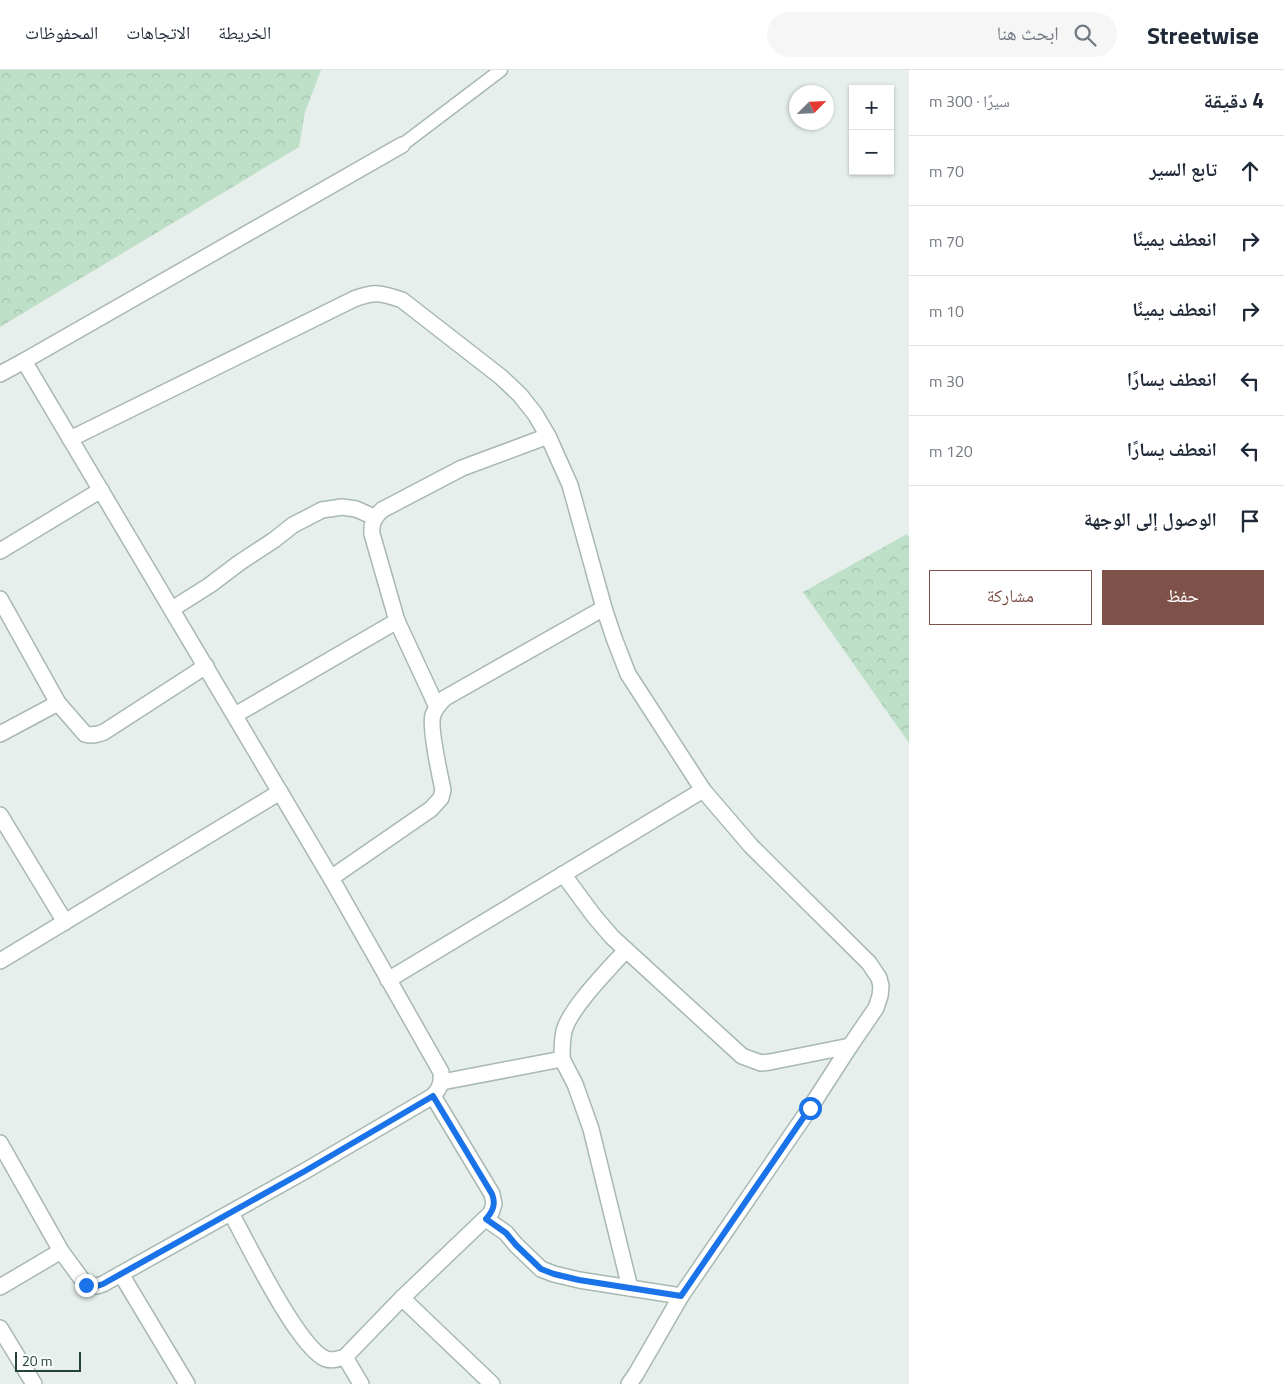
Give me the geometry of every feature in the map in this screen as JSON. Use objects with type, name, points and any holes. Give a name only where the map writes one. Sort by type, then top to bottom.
[{"type":"street","points":[[0,374],[402,145]]},
{"type":"street","points":[[70,439],[354,299],[369,294],[384,294],[402,300],[501,376],[535,414],[548,436],[570,486],[604,608],[628,674],[703,790],[751,846],[869,963],[878,978],[881,986],[876,1008],[681,1296],[629,1384]]},
{"type":"street","points":[[0,1143],[61,1252],[86,1285],[97,1286],[305,1171],[433,1096],[442,1082],[441,1072],[331,878],[24,361]]},
{"type":"street","points":[[437,707],[397,621],[372,534],[371,525],[374,517],[382,510],[462,468],[548,436]]},
{"type":"street","points":[[0,551],[101,490]]},
{"type":"street","points":[[172,609],[210,585],[293,525],[322,510],[342,507],[356,509],[374,517]]},
{"type":"street","points":[[0,599],[58,703],[85,734],[91,736],[104,732],[206,666]]},
{"type":"street","points":[[331,878],[431,809],[442,798],[443,790],[432,728],[432,716],[445,698],[604,608]]},
{"type":"street","points":[[235,715],[397,621]]},
{"type":"street","points":[[0,734],[58,703]]},
{"type":"street","points":[[388,980],[703,790]]},
{"type":"street","points":[[0,961],[280,792]]},
{"type":"street","points":[[0,815],[65,922]]},
{"type":"street","points":[[563,874],[612,937],[742,1056],[761,1063],[850,1046]]},
{"type":"street","points":[[626,950],[580,1003],[570,1018],[564,1030],[562,1059],[575,1084],[591,1129],[630,1288]]},
{"type":"street","points":[[442,1082],[562,1059]]},
{"type":"street","points":[[231,1212],[277,1298],[315,1352],[326,1359],[345,1357],[402,1298],[491,1213],[494,1204],[492,1194],[433,1096]]},
{"type":"street","points":[[486,1219],[506,1233],[541,1269],[579,1280],[681,1296]]},
{"type":"street","points":[[0,1287],[61,1252]]},
{"type":"street","points":[[121,1274],[188,1384]]},
{"type":"street","points":[[402,1298],[492,1384]]},
{"type":"street","points":[[0,1328],[34,1384]]},
{"type":"street","points":[[345,1357],[361,1384]]},
{"type":"lane","points":[[402,145],[501,70]]},
{"type":"green space","points":[[0,70],[321,70],[305,112],[299,147],[0,327]]},
{"type":"green space","points":[[907,534],[909,537],[909,743],[803,592]]},
{"type":"route","points":[[86,1285],[97,1286],[103,1284],[305,1171],[433,1096],[492,1194],[494,1204],[491,1213],[486,1219],[506,1233],[536,1265],[554,1274],[579,1280],[681,1296],[810,1108]]}]
